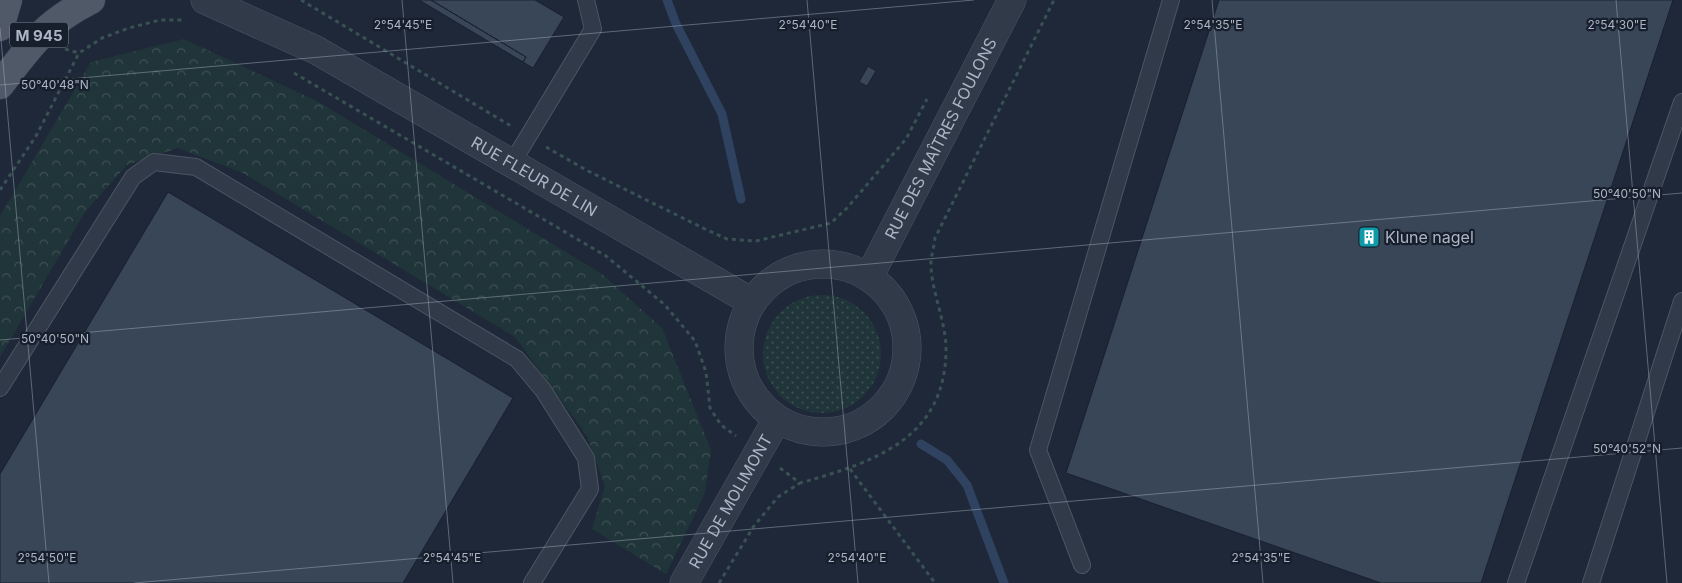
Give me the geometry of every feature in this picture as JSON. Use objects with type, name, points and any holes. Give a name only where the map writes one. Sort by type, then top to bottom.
[{"type":"main road","name":"M 945","points":[[0,27],[8,0]]},
{"type":"main road","name":"M 945","points":[[0,85],[45,29],[60,17],[90,0]]},
{"type":"street","name":"RUE FLEUR DE LIN","points":[[250,0],[316,50],[752,302]]},
{"type":"street","name":"RUE DES MAÎTRES FOULONS","points":[[869,277],[1012,0]]},
{"type":"street","name":"RUE FLEUR DE LIN","points":[[197,10],[316,50]]},
{"type":"street","points":[[818,264],[844,266],[869,277],[890,297],[904,323],[908,352],[901,381],[886,405],[862,423],[834,432],[805,430],[777,419],[758,402],[744,379],[739,353],[741,327],[752,302],[770,283],[792,270],[818,264]]},
{"type":"street","name":"RUE DE MOLIMONT","points":[[684,583],[777,419]]},
{"type":"lane","points":[[512,163],[594,29],[586,0]]},
{"type":"lane","points":[[1082,565],[1038,450],[1171,0]]},
{"type":"lane","points":[[1516,583],[1682,102]]},
{"type":"lane","points":[[0,388],[133,177],[154,162],[196,167],[518,359],[543,390],[586,458],[590,490],[532,583]]},
{"type":"lane","points":[[1591,583],[1682,301]]},
{"type":"path","points":[[301,0],[588,171],[705,230],[727,239],[756,241],[831,223],[847,208],[906,138],[929,95]]},
{"type":"path","points":[[0,190],[36,136],[79,53],[102,38],[129,28],[197,10]]},
{"type":"path","points":[[850,469],[935,583]]},
{"type":"path","points":[[719,583],[754,526],[778,497],[800,482]]},
{"type":"green space","points":[[184,39],[317,101],[602,274],[662,328],[711,450],[705,493],[666,574],[592,529],[605,486],[587,436],[515,337],[243,173],[178,148],[127,165],[85,212],[0,357],[0,216],[91,62]]},
{"type":"green space","points":[[822,295],[844,300],[855,305],[871,321],[876,332],[881,354],[876,376],[871,387],[855,403],[844,408],[822,413],[800,408],[789,403],[773,387],[768,376],[763,354],[768,332],[773,321],[789,305],[800,300]]},
{"type":"building","points":[[419,0],[431,0],[526,57],[523,62]]},
{"type":"building","points":[[431,0],[535,0],[564,17],[533,68],[523,62],[526,57]]},
{"type":"building","name":"Klune nagel","points":[[1219,0],[1673,0],[1481,583],[1381,583],[1066,473]]},
{"type":"building","points":[[868,66],[876,71],[867,86],[859,82]]},
{"type":"building","points":[[168,192],[513,398],[403,583],[0,583],[0,474]]},
{"type":"waterway","points":[[667,0],[676,24],[722,114],[741,199]]},
{"type":"waterway","points":[[921,444],[947,460],[967,485],[1004,583]]},
{"type":"place","name":"Klune nagel","points":[[1369,237]]}]
